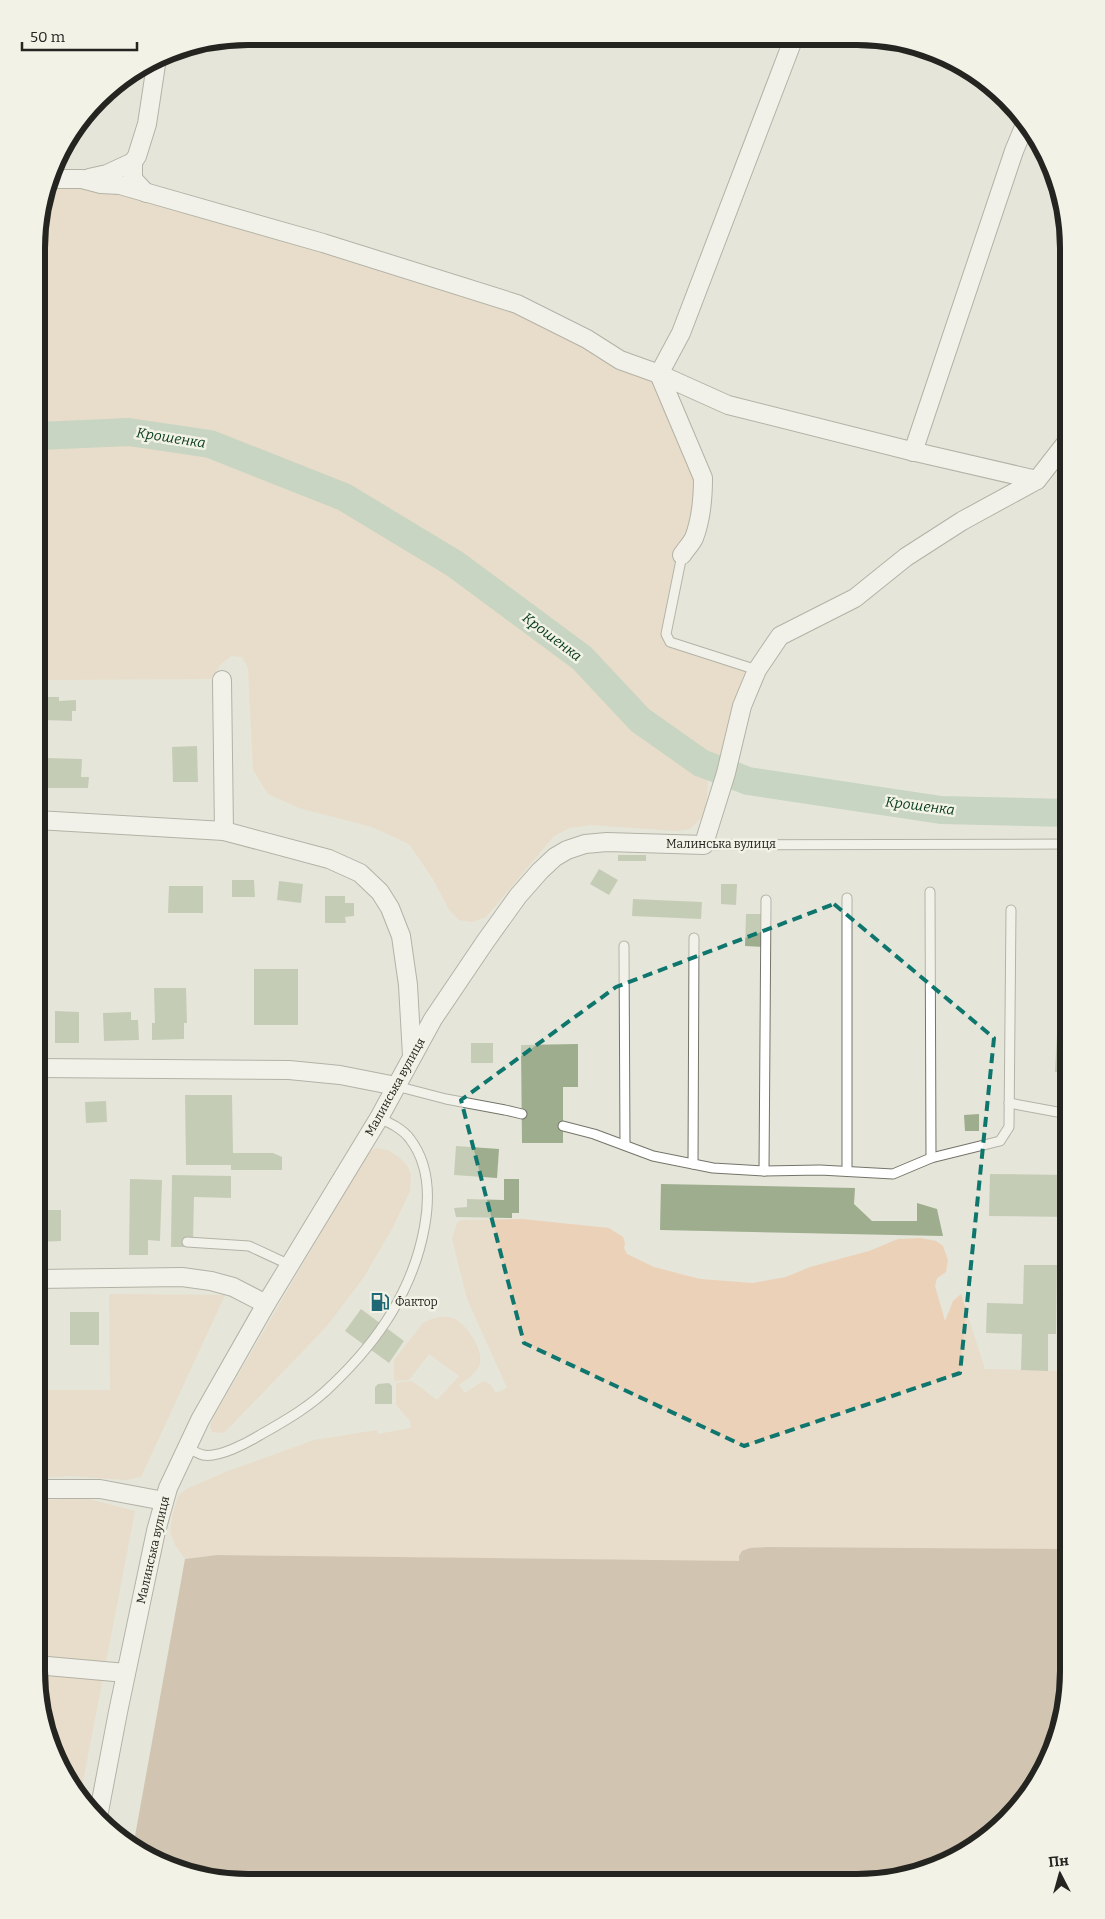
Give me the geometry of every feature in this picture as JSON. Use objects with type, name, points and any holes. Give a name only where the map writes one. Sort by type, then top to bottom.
[{"type":"street","points":[[659,374],[681,332],[791,45]]},
{"type":"street","points":[[146,193],[133,179],[133,162],[147,124],[156,67]]},
{"type":"street","points":[[914,452],[1023,130]]},
{"type":"street","points":[[82,179],[107,174],[133,162]]},
{"type":"street","points":[[57,178],[82,179],[101,184],[120,185],[323,243],[517,304],[587,339],[620,360],[659,374],[728,405],[914,452],[1037,480]]},
{"type":"street","points":[[659,374],[703,478],[703,492],[694,538],[682,555]]},
{"type":"street","points":[[705,841],[726,773],[742,706],[757,670],[780,636],[855,598],[906,558],[962,521],[1037,480],[1060,451]]},
{"type":"street","points":[[222,680],[224,831]]},
{"type":"street","points":[[45,820],[224,831],[328,859],[360,873],[380,892],[390,908],[401,936],[411,1013],[412,1057]]},
{"type":"street","name":"Малинська вулиця","points":[[99,1810],[126,1672],[164,1501],[186,1448],[266,1304],[380,1118],[433,1019],[484,942],[524,890],[555,857],[567,850],[585,844],[705,841]]},
{"type":"street","points":[[45,1068],[289,1070],[340,1075],[396,1086]]},
{"type":"street","points":[[45,1279],[182,1277],[211,1280],[233,1287],[266,1304]]},
{"type":"street","points":[[45,1489],[100,1489],[164,1501]]},
{"type":"street","points":[[45,1666],[126,1672]]},
{"type":"lane","points":[[682,555],[666,634],[670,642],[757,670]]},
{"type":"lane","name":"Малинська вулиця","points":[[705,841],[1060,844]]},
{"type":"lane","points":[[930,892],[931,1158]]},
{"type":"lane","points":[[847,898],[847,1171]]},
{"type":"lane","points":[[764,1171],[766,900]]},
{"type":"lane","points":[[563,1126],[594,1134],[653,1156],[713,1168],[764,1171],[820,1170],[893,1174],[931,1158],[1000,1142],[1008,1127],[1012,910]]},
{"type":"lane","points":[[693,1164],[694,938]]},
{"type":"lane","points":[[624,946],[625,1145]]},
{"type":"lane","points":[[396,1086],[446,1100],[522,1114]]},
{"type":"lane","points":[[1009,1103],[1060,1113]]},
{"type":"lane","points":[[186,1448],[204,1455],[223,1452],[249,1441],[292,1416],[330,1387],[356,1360],[391,1313],[410,1277],[420,1250],[427,1190],[422,1159],[410,1139],[396,1126],[380,1118]]},
{"type":"lane","points":[[187,1242],[249,1246],[290,1265]]},
{"type":"highlighted area","points":[[834,904],[994,1038],[960,1373],[744,1446],[524,1343],[461,1100],[616,987]]},
{"type":"shaded area","points":[[58,177],[82,179],[517,304],[659,374],[703,478],[682,555],[666,634],[670,642],[757,670],[726,773],[701,764],[708,782],[706,806],[700,819],[690,829],[675,831],[592,825],[569,828],[553,837],[486,917],[472,922],[459,920],[449,910],[433,879],[409,844],[372,827],[299,808],[268,794],[253,770],[248,668],[242,657],[231,656],[220,665],[211,679],[45,680],[45,235],[49,208]]},
{"type":"shaded area","points":[[373,1149],[388,1150],[407,1165],[411,1175],[410,1191],[393,1227],[364,1277],[327,1326],[227,1430],[223,1433],[212,1432],[210,1427],[214,1416],[365,1158]]},
{"type":"shaded area","points":[[522,1219],[609,1228],[623,1237],[624,1248],[627,1254],[654,1267],[700,1279],[753,1283],[786,1277],[810,1267],[869,1251],[898,1239],[920,1238],[936,1241],[943,1246],[948,1260],[946,1272],[937,1278],[935,1286],[945,1321],[953,1301],[961,1294],[985,1369],[1060,1371],[1060,1566],[217,1555],[185,1559],[175,1545],[170,1532],[178,1496],[186,1489],[228,1471],[314,1440],[377,1430],[378,1434],[411,1428],[410,1421],[396,1405],[396,1383],[412,1381],[437,1400],[459,1376],[429,1354],[409,1380],[394,1381],[394,1360],[425,1322],[440,1317],[452,1318],[463,1325],[477,1346],[480,1354],[479,1366],[470,1377],[459,1385],[465,1393],[483,1381],[490,1384],[496,1393],[507,1388],[467,1299],[452,1239],[457,1223],[461,1220]]},
{"type":"shaded area","points":[[109,1294],[225,1295],[141,1477],[126,1480],[71,1476],[45,1477],[45,1390],[110,1390]]},
{"type":"shaded area","points":[[89,1499],[135,1511],[82,1788],[60,1749],[49,1711],[45,1684],[45,1500]]},
{"type":"shaded area","points":[[750,1548],[1060,1549],[1060,1684],[1056,1711],[1045,1749],[1039,1761],[1026,1784],[1001,1815],[970,1840],[935,1859],[897,1870],[870,1874],[235,1874],[195,1867],[170,1859],[134,1840],[185,1559],[217,1555],[739,1561],[742,1551]]},
{"type":"building","points":[[45,697],[59,697],[59,701],[76,700],[76,711],[72,711],[72,721],[45,720]]},
{"type":"building","points":[[197,746],[198,782],[173,782],[172,747]]},
{"type":"building","points":[[45,758],[82,759],[81,777],[89,777],[88,788],[45,788]]},
{"type":"building","points":[[618,855],[646,855],[646,861],[618,861]]},
{"type":"building","points":[[599,869],[618,880],[609,895],[590,884]]},
{"type":"building","points":[[232,880],[254,880],[255,897],[232,897]]},
{"type":"building","points":[[279,881],[303,884],[301,903],[277,900]]},
{"type":"building","points":[[721,884],[737,884],[736,905],[721,904]]},
{"type":"building","points":[[169,886],[203,886],[203,913],[168,913]]},
{"type":"building","points":[[325,896],[345,896],[345,903],[354,903],[354,916],[345,917],[346,923],[325,923]]},
{"type":"building","points":[[633,899],[702,902],[701,919],[632,916]]},
{"type":"building","points":[[746,914],[766,914],[765,947],[745,946]]},
{"type":"building","points":[[254,969],[298,969],[298,1025],[254,1025]]},
{"type":"building","points":[[154,988],[186,988],[187,1023],[184,1023],[184,1039],[152,1040],[152,1023],[155,1023]]},
{"type":"building","points":[[55,1011],[79,1012],[79,1043],[55,1043]]},
{"type":"building","points":[[131,1012],[131,1020],[138,1020],[139,1040],[104,1041],[103,1013]]},
{"type":"building","points":[[1057,1034],[1060,1034],[1060,1072],[1055,1072]]},
{"type":"building","points":[[471,1043],[493,1043],[493,1063],[471,1063]]},
{"type":"building","points":[[578,1044],[578,1087],[563,1087],[563,1143],[522,1143],[521,1045]]},
{"type":"building","points":[[185,1095],[232,1095],[233,1153],[273,1153],[282,1157],[282,1170],[231,1170],[231,1165],[186,1165]]},
{"type":"building","points":[[106,1101],[107,1122],[86,1123],[85,1102]]},
{"type":"building","points":[[979,1114],[979,1131],[965,1131],[964,1115]]},
{"type":"building","points":[[456,1146],[499,1149],[497,1178],[454,1175]]},
{"type":"building","points":[[990,1174],[1060,1175],[1060,1217],[989,1216]]},
{"type":"building","points":[[172,1175],[231,1176],[231,1198],[194,1197],[193,1241],[188,1247],[171,1247]]},
{"type":"building","points":[[130,1179],[162,1180],[160,1241],[148,1240],[148,1255],[129,1255]]},
{"type":"building","points":[[504,1179],[519,1179],[519,1213],[512,1213],[512,1218],[456,1217],[454,1208],[467,1207],[467,1199],[504,1200]]},
{"type":"building","points":[[661,1184],[855,1188],[854,1204],[872,1221],[917,1221],[917,1203],[937,1209],[943,1236],[660,1230]]},
{"type":"building","points":[[47,1210],[61,1210],[61,1241],[45,1242],[45,1215],[47,1215]]},
{"type":"building","points":[[1024,1265],[1057,1265],[1056,1334],[1048,1334],[1048,1371],[1021,1370],[1022,1334],[986,1333],[987,1303],[1023,1304]]},
{"type":"building","points":[[361,1309],[404,1341],[389,1363],[345,1331]]},
{"type":"building","points":[[70,1312],[99,1312],[99,1345],[70,1345]]},
{"type":"building","points":[[389,1383],[392,1386],[392,1404],[375,1404],[375,1387],[378,1384]]},
{"type":"waterway","name":"Крошенка","points":[[45,436],[129,432],[210,444],[344,497],[455,564],[582,658],[640,720],[701,763],[748,781],[941,810],[1060,813]]},
{"type":"place","name":"Фактор","points":[[380,1302]]}]
